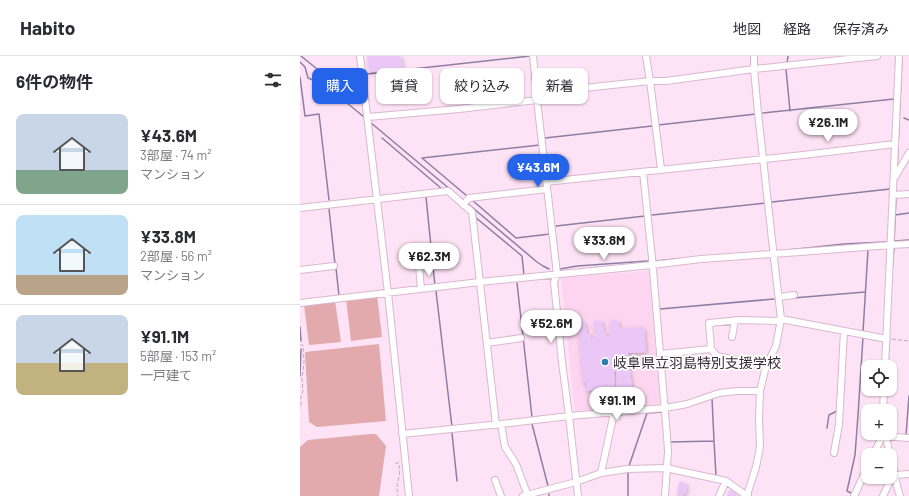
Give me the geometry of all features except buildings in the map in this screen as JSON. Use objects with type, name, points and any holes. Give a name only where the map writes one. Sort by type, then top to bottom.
[{"type":"street","points":[[360,56],[388,293],[409,496]]},
{"type":"street","points":[[533,56],[534,68]]},
{"type":"street","points":[[646,56],[661,169]]},
{"type":"street","points":[[300,208],[448,191],[465,203],[472,212],[487,343],[499,425],[504,447],[516,464],[526,496],[576,482],[601,473],[627,469],[666,468],[726,481],[748,496],[760,447],[760,391],[766,366],[776,346],[782,319],[763,159],[754,56]]},
{"type":"street","points":[[588,88],[650,81],[666,81],[852,57],[877,56]]},
{"type":"street","points":[[886,360],[898,56]]},
{"type":"street","points":[[368,119],[532,101]]},
{"type":"street","points":[[537,104],[557,274],[554,282],[562,362],[578,496]]},
{"type":"street","points":[[546,182],[895,144]]},
{"type":"street","points":[[894,179],[909,153]]},
{"type":"street","points":[[643,172],[668,451],[665,496]]},
{"type":"street","points":[[465,203],[469,198],[547,189]]},
{"type":"street","points":[[893,195],[909,194]]},
{"type":"street","points":[[300,303],[480,282],[701,259],[909,244]]},
{"type":"street","points":[[300,270],[334,266]]},
{"type":"street","points":[[419,266],[421,289]]},
{"type":"street","points":[[779,297],[794,295]]},
{"type":"street","points":[[766,366],[717,356],[711,349],[709,323],[735,320],[777,321],[782,319],[887,339]]},
{"type":"street","points":[[732,337],[735,320]]},
{"type":"street","points":[[834,453],[838,424],[844,331]]},
{"type":"street","points":[[487,343],[521,338]]},
{"type":"street","points":[[660,354],[711,349]]},
{"type":"street","points":[[402,434],[499,425],[569,416],[665,408],[687,404],[719,393],[760,391]]},
{"type":"street","points":[[601,473],[614,412]]},
{"type":"street","points":[[897,436],[909,438]]},
{"type":"street","points":[[897,474],[909,474]]},
{"type":"street","points":[[495,480],[501,496]]},
{"type":"street","points":[[719,496],[726,481]]},
{"type":"street","points":[[854,496],[861,481]]},
{"type":"street","points":[[897,483],[900,496]]},
{"type":"street","points":[[883,496],[890,484]]},
{"type":"path","points":[[887,339],[909,341]]},
{"type":"path","points":[[300,345],[303,345],[304,362],[302,378],[303,390],[300,409]]},
{"type":"path","points":[[395,463],[399,463],[399,475],[396,490],[398,496]]},
{"type":"shaded area","points":[[649,271],[660,405],[575,411],[561,278]]},
{"type":"shaded area","points":[[377,295],[382,337],[351,341],[346,299]]},
{"type":"shaded area","points":[[335,301],[341,342],[309,345],[304,305]]},
{"type":"shaded area","points":[[379,344],[386,421],[317,427],[309,422],[305,352]]},
{"type":"shaded area","points":[[376,434],[386,446],[379,496],[300,496],[300,447],[308,440]]},
{"type":"waterway","points":[[301,56],[316,68]]},
{"type":"waterway","points":[[368,74],[530,56]]},
{"type":"waterway","points":[[787,63],[788,56]]},
{"type":"waterway","points":[[897,169],[902,56]]},
{"type":"waterway","points":[[300,62],[305,67],[308,78],[321,83],[364,117]]},
{"type":"waterway","points":[[531,62],[532,73]]},
{"type":"waterway","points":[[786,69],[790,111]]},
{"type":"waterway","points":[[300,77],[305,116],[319,114],[329,200]]},
{"type":"waterway","points":[[763,113],[894,99]]},
{"type":"waterway","points":[[658,125],[756,115]]},
{"type":"waterway","points":[[904,118],[909,120]]},
{"type":"waterway","points":[[370,122],[464,201]]},
{"type":"waterway","points":[[545,138],[652,126]]},
{"type":"waterway","points":[[382,138],[442,189]]},
{"type":"waterway","points":[[467,196],[422,158],[540,145]]},
{"type":"waterway","points":[[896,191],[896,181],[899,176]]},
{"type":"waterway","points":[[772,202],[890,189]]},
{"type":"waterway","points":[[428,196],[426,197],[435,286]]},
{"type":"waterway","points":[[894,243],[896,197]]},
{"type":"waterway","points":[[472,200],[516,238],[550,234]]},
{"type":"waterway","points":[[467,203],[537,262],[549,269]]},
{"type":"waterway","points":[[652,215],[766,203]]},
{"type":"waterway","points":[[329,209],[335,264]]},
{"type":"waterway","points":[[895,215],[909,213]]},
{"type":"waterway","points":[[556,226],[645,216]]},
{"type":"waterway","points":[[475,217],[522,256],[524,275]]},
{"type":"waterway","points":[[895,241],[909,240]]},
{"type":"waterway","points":[[788,250],[844,244],[886,242]]},
{"type":"waterway","points":[[892,271],[894,247]]},
{"type":"waterway","points":[[863,332],[868,250]]},
{"type":"waterway","points":[[656,261],[676,259]]},
{"type":"waterway","points":[[560,269],[577,266],[648,261]]},
{"type":"waterway","points":[[336,268],[339,296]]},
{"type":"waterway","points":[[517,283],[532,417]]},
{"type":"waterway","points":[[436,291],[452,427]]},
{"type":"waterway","points":[[793,298],[865,292]]},
{"type":"waterway","points":[[660,309],[774,299]]},
{"type":"waterway","points":[[300,327],[301,341]]},
{"type":"waterway","points":[[853,494],[847,491],[855,455],[863,337]]},
{"type":"waterway","points":[[888,360],[889,341]]},
{"type":"waterway","points":[[300,376],[301,349]]},
{"type":"waterway","points":[[907,435],[909,396]]},
{"type":"waterway","points":[[671,442],[714,441],[712,398]]},
{"type":"waterway","points":[[827,428],[829,415],[837,411]]},
{"type":"waterway","points":[[629,466],[647,413],[663,412]]},
{"type":"waterway","points":[[532,424],[548,486]]},
{"type":"waterway","points":[[452,433],[457,481]]},
{"type":"waterway","points":[[714,441],[716,476]]},
{"type":"waterway","points":[[628,473],[628,496]]},
{"type":"place","name":"岐阜県立羽島特別支援学校","points":[[605,362]]}]
